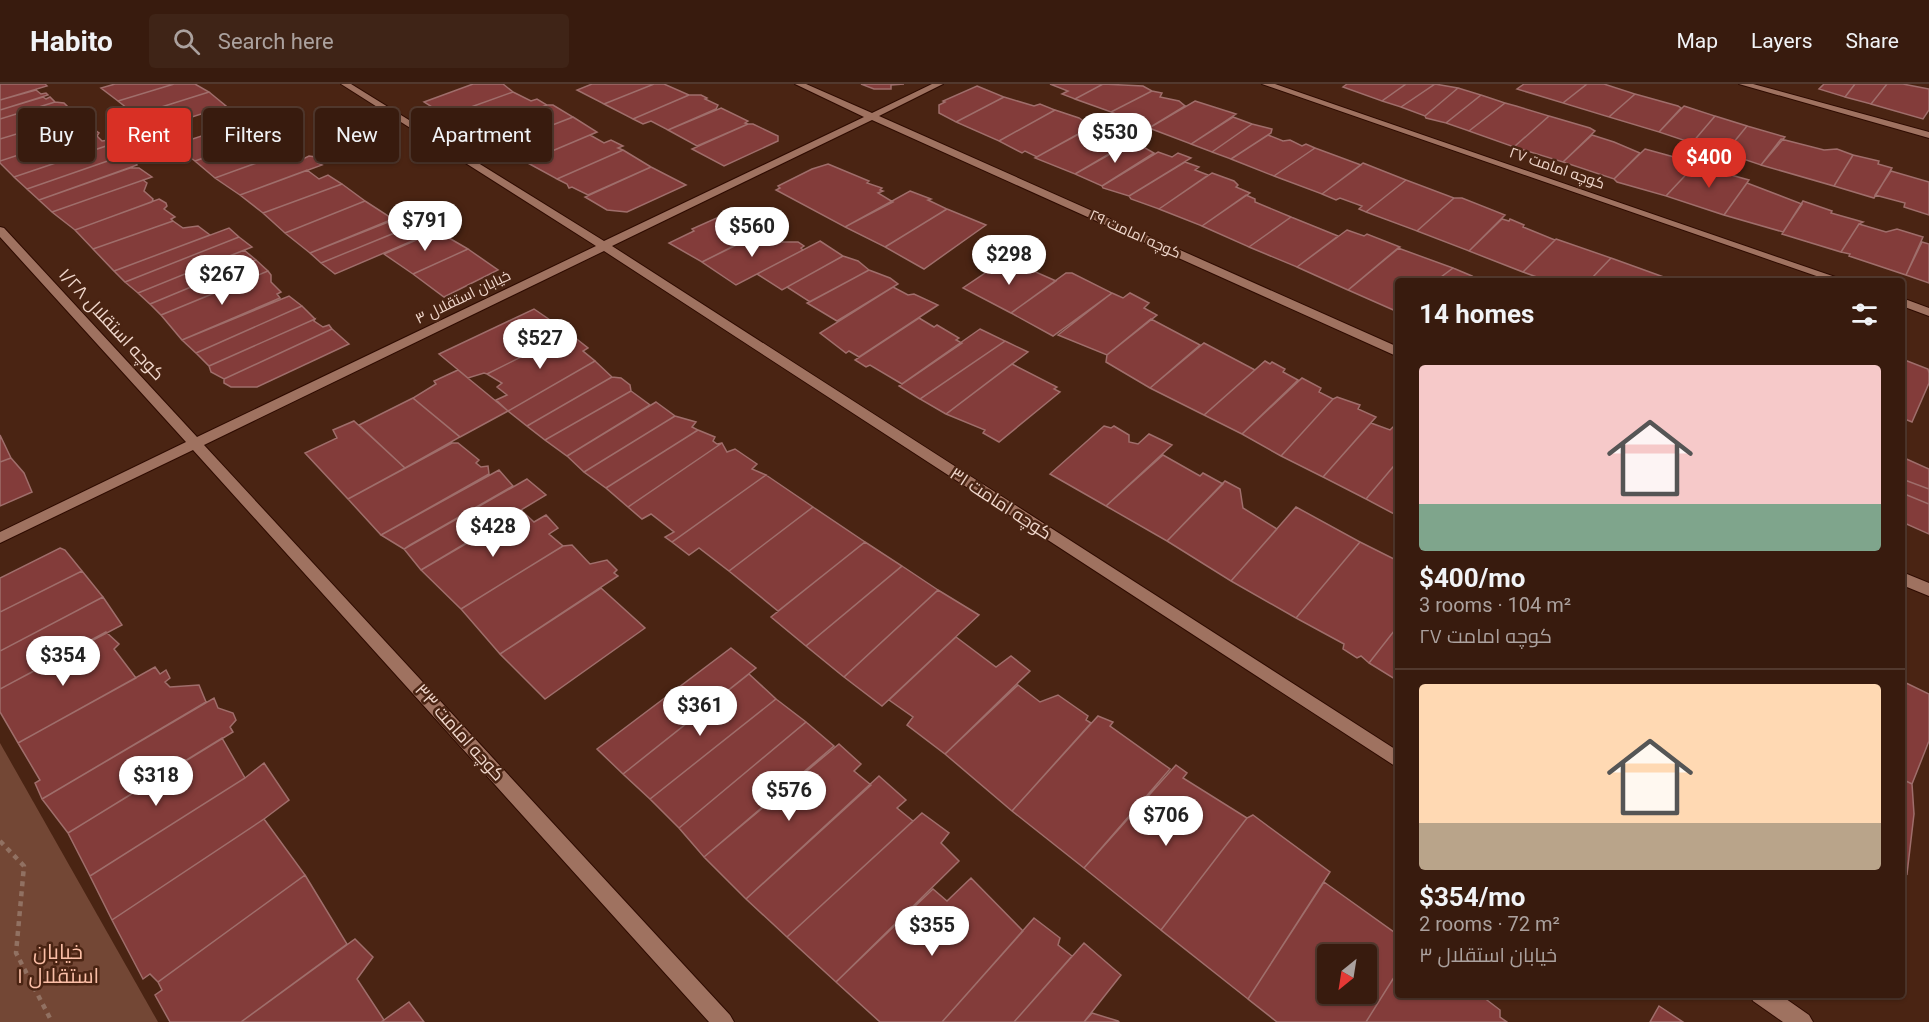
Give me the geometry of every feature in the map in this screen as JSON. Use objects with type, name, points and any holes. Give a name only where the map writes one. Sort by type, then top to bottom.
[{"type":"street","name":"کوچه امامت ۳۱","points":[[345,84],[604,246],[1395,758]]},
{"type":"street","name":"کوچه امامت ۲۹","points":[[799,84],[1395,351]]},
{"type":"street","name":"خیابان استقلال ۳","points":[[0,538],[939,84]]},
{"type":"street","name":"کوچه امامت ۲۷","points":[[1266,84],[1832,278]]},
{"type":"street","points":[[1743,84],[1929,135]]},
{"type":"street","name":"کوچه استقلال ۱/۲۸","points":[[0,230],[197,443]]},
{"type":"street","points":[[1905,303],[1929,312]]},
{"type":"street","name":"کوچه امامت ۳۳","points":[[197,443],[723,1022]]},
{"type":"street","points":[[1905,579],[1929,590]]},
{"type":"street","points":[[1766,998],[1802,1022]]},
{"type":"path","points":[[0,841],[24,866],[16,953],[52,1022]]},
{"type":"green space","name":"خیابان استقلال ۱","points":[[0,743],[158,1022],[0,1022]]},
{"type":"building","points":[[0,84],[45,84],[47,86],[0,100]]},
{"type":"building","points":[[115,84],[174,84],[118,101],[101,88]]},
{"type":"building","points":[[174,84],[195,84],[209,92],[158,108],[127,108],[118,101]]},
{"type":"building","points":[[473,84],[503,84],[513,92],[468,108],[433,108],[424,102]]},
{"type":"building","points":[[592,84],[654,84],[604,104],[577,90]]},
{"type":"building","points":[[654,84],[664,84],[689,95],[633,119],[604,104]]},
{"type":"building","points":[[861,84],[904,84],[891,85],[891,89],[874,89]]},
{"type":"building","points":[[1050,84],[1103,84],[1075,99],[1062,94],[1068,91]]},
{"type":"building","points":[[1103,84],[1143,86],[1152,91],[1111,112],[1075,99]]},
{"type":"building","points":[[1347,84],[1406,84],[1382,101],[1343,87]]},
{"type":"building","points":[[1406,84],[1435,84],[1401,107],[1382,101]]},
{"type":"building","points":[[1435,84],[1458,88],[1425,116],[1401,107]]},
{"type":"building","points":[[1524,84],[1587,84],[1563,103],[1517,89]]},
{"type":"building","points":[[1587,84],[1604,84],[1635,94],[1609,117],[1563,103]]},
{"type":"building","points":[[1824,84],[1855,84],[1845,97],[1819,89]]},
{"type":"building","points":[[1855,84],[1887,84],[1871,104],[1845,97]]},
{"type":"building","points":[[1887,84],[1903,84],[1929,89],[1929,110],[1923,119],[1871,104]]},
{"type":"building","points":[[977,86],[1004,97],[956,122],[939,113],[939,105],[945,102],[943,101]]},
{"type":"building","points":[[1458,88],[1481,95],[1446,123],[1426,118],[1425,116]]},
{"type":"building","points":[[36,90],[48,95],[0,110],[0,100]]},
{"type":"building","points":[[1152,91],[1162,93],[1160,97],[1179,101],[1185,106],[1149,128],[1111,112]]},
{"type":"building","points":[[209,92],[226,106],[203,108],[203,113],[191,117],[191,108],[158,108]]},
{"type":"building","points":[[513,92],[531,101],[537,99],[547,105],[539,108],[468,108]]},
{"type":"building","points":[[1635,94],[1681,108],[1659,132],[1609,117]]},
{"type":"building","points":[[689,95],[701,95],[718,105],[716,109],[668,130],[651,121],[643,124],[633,119]]},
{"type":"building","points":[[1481,95],[1505,103],[1469,131],[1446,123]]},
{"type":"building","points":[[43,97],[46,99],[50,97],[55,102],[36,108],[18,108],[18,113],[0,119],[0,110]]},
{"type":"building","points":[[1004,97],[1034,106],[1040,104],[1055,110],[999,141],[956,122]]},
{"type":"building","points":[[1195,101],[1236,114],[1191,144],[1149,128]]},
{"type":"building","points":[[55,102],[64,103],[67,106],[64,108],[36,108]]},
{"type":"building","points":[[1505,103],[1549,116],[1514,147],[1469,131]]},
{"type":"building","points":[[553,105],[573,117],[552,125],[552,108],[539,108]]},
{"type":"building","points":[[1684,106],[1715,116],[1692,143],[1659,132]]},
{"type":"building","points":[[721,108],[748,121],[745,123],[748,124],[697,146],[668,130]]},
{"type":"building","points":[[1055,110],[1079,118],[1092,127],[1037,157],[1025,151],[1022,153],[999,141]]},
{"type":"building","points":[[18,113],[18,134],[0,139],[0,119]]},
{"type":"building","points":[[1549,116],[1595,131],[1563,162],[1514,147]]},
{"type":"building","points":[[1715,116],[1747,126],[1725,153],[1692,143]]},
{"type":"building","points":[[573,117],[597,132],[552,151],[552,125]]},
{"type":"building","points":[[1233,117],[1252,124],[1212,152],[1191,144]]},
{"type":"building","points":[[748,124],[753,124],[778,136],[778,141],[724,166],[692,149]]},
{"type":"building","points":[[1252,124],[1272,129],[1271,133],[1231,159],[1212,152]]},
{"type":"building","points":[[1747,126],[1785,137],[1761,165],[1725,153]]},
{"type":"building","points":[[1087,129],[1126,144],[1075,174],[1035,158]]},
{"type":"building","points":[[95,130],[102,141],[107,140],[107,146],[95,150]]},
{"type":"building","points":[[18,134],[18,155],[0,161],[0,139]]},
{"type":"building","points":[[590,135],[604,143],[611,140],[623,146],[618,148],[623,150],[557,179],[526,162],[552,162],[552,151]]},
{"type":"building","points":[[1268,135],[1315,148],[1274,176],[1231,159]]},
{"type":"building","points":[[1592,135],[1640,153],[1614,179],[1563,162]]},
{"type":"building","points":[[203,136],[203,158],[195,161],[191,158],[191,139]]},
{"type":"building","points":[[1781,139],[1824,150],[1837,149],[1853,155],[1834,186],[1761,165]]},
{"type":"building","points":[[1133,141],[1154,153],[1102,186],[1075,174]]},
{"type":"building","points":[[107,146],[107,161],[27,189],[14,177],[59,162],[95,162],[95,150]]},
{"type":"building","points":[[1315,148],[1361,165],[1322,194],[1274,176]]},
{"type":"building","points":[[1645,149],[1695,165],[1666,196],[1617,182],[1614,179]]},
{"type":"building","points":[[623,150],[651,167],[588,195],[572,187],[569,188],[567,184],[557,179]]},
{"type":"building","points":[[1158,152],[1172,157],[1178,153],[1191,158],[1129,196],[1103,188],[1102,186]]},
{"type":"building","points":[[18,155],[18,162],[59,162],[14,177],[0,161]]},
{"type":"building","points":[[1853,155],[1879,161],[1878,164],[1892,168],[1874,198],[1834,186]]},
{"type":"building","points":[[309,156],[315,157],[315,162],[320,162],[318,163],[322,165],[240,195],[215,178],[259,162],[303,162],[303,159]]},
{"type":"building","points":[[203,158],[203,162],[259,162],[215,178],[195,161]]},
{"type":"building","points":[[107,161],[134,162],[137,165],[39,200],[27,189]]},
{"type":"building","points":[[1185,162],[1199,167],[1195,170],[1208,175],[1159,209],[1131,199],[1129,196]]},
{"type":"building","points":[[1363,163],[1406,180],[1366,212],[1359,209],[1362,206],[1322,194]]},
{"type":"building","points":[[828,164],[882,188],[880,190],[883,191],[878,193],[893,202],[845,227],[776,190],[780,188],[778,186],[812,169]]},
{"type":"building","points":[[1695,165],[1749,180],[1724,215],[1666,196]]},
{"type":"building","points":[[651,167],[686,185],[627,212],[607,210],[585,197]]},
{"type":"building","points":[[130,168],[139,168],[152,177],[52,212],[39,200]]},
{"type":"building","points":[[307,170],[319,179],[328,175],[342,184],[263,213],[240,195]]},
{"type":"building","points":[[1891,171],[1929,182],[1929,215],[1904,207],[1905,203],[1875,195]]},
{"type":"building","points":[[1212,173],[1234,181],[1238,185],[1236,187],[1250,193],[1202,226],[1159,209]]},
{"type":"building","points":[[143,180],[147,183],[144,191],[153,199],[152,202],[75,230],[52,212]]},
{"type":"building","points":[[1406,180],[1454,198],[1417,231],[1366,212]]},
{"type":"building","points":[[1747,183],[1802,204],[1783,232],[1724,215]]},
{"type":"building","points":[[342,184],[365,201],[285,233],[263,213]]},
{"type":"building","points":[[910,191],[931,199],[928,200],[947,209],[885,247],[845,227]]},
{"type":"building","points":[[1246,195],[1255,199],[1255,202],[1291,217],[1249,247],[1202,226]]},
{"type":"building","points":[[1454,198],[1462,198],[1505,215],[1469,251],[1417,231]]},
{"type":"building","points":[[159,199],[166,203],[167,206],[164,209],[175,217],[171,219],[173,221],[93,249],[75,230]]},
{"type":"building","points":[[365,201],[393,219],[310,253],[285,233]]},
{"type":"building","points":[[1803,201],[1832,211],[1831,213],[1863,222],[1859,224],[1841,252],[1782,234]]},
{"type":"building","points":[[739,208],[773,226],[702,262],[669,243],[694,231],[692,229]]},
{"type":"building","points":[[947,209],[986,225],[924,269],[885,247]]},
{"type":"building","points":[[401,217],[414,225],[321,263],[310,253]]},
{"type":"building","points":[[1291,217],[1338,236],[1297,267],[1249,247]]},
{"type":"building","points":[[1502,219],[1509,221],[1510,219],[1555,240],[1523,272],[1469,251]]},
{"type":"building","points":[[173,221],[183,228],[198,226],[210,235],[114,271],[93,249]]},
{"type":"building","points":[[1859,224],[1886,232],[1897,229],[1923,237],[1906,275],[1841,252]]},
{"type":"building","points":[[414,225],[426,235],[335,274],[321,263]]},
{"type":"building","points":[[229,228],[239,237],[125,282],[114,271]]},
{"type":"building","points":[[1347,230],[1364,236],[1367,234],[1400,247],[1348,290],[1297,267]]},
{"type":"building","points":[[437,231],[468,249],[413,274],[384,254]]},
{"type":"building","points":[[763,232],[779,242],[798,242],[804,246],[801,248],[803,250],[736,285],[702,262]]},
{"type":"building","points":[[239,237],[252,247],[138,293],[125,282]]},
{"type":"building","points":[[1556,239],[1611,258],[1592,278],[1540,278],[1523,272]]},
{"type":"building","points":[[820,241],[843,256],[782,290],[757,274]]},
{"type":"building","points":[[1922,242],[1929,244],[1929,283],[1906,275]]},
{"type":"building","points":[[1398,248],[1453,268],[1440,278],[1395,278],[1395,311],[1348,290]]},
{"type":"building","points":[[468,249],[498,270],[444,297],[413,274]]},
{"type":"building","points":[[244,250],[256,260],[150,304],[138,293]]},
{"type":"building","points":[[843,256],[858,261],[869,270],[810,302],[787,287]]},
{"type":"building","points":[[1611,258],[1666,278],[1592,278]]},
{"type":"building","points":[[256,260],[268,271],[161,315],[150,304]]},
{"type":"building","points":[[1003,261],[1011,261],[1056,281],[1011,313],[963,288]]},
{"type":"building","points":[[1453,268],[1475,278],[1440,278]]},
{"type":"building","points":[[869,270],[890,278],[898,284],[837,321],[807,303]]},
{"type":"building","points":[[268,271],[271,275],[271,282],[281,292],[277,294],[280,298],[182,340],[161,315]]},
{"type":"building","points":[[1066,273],[1072,273],[1112,293],[1053,336],[1011,313]]},
{"type":"building","points":[[893,287],[908,295],[914,294],[938,305],[859,357],[849,351],[846,353],[820,333]]},
{"type":"building","points":[[1112,293],[1123,298],[1130,293],[1149,303],[1144,308],[1157,315],[1107,355],[1058,335]]},
{"type":"building","points":[[289,296],[302,306],[196,353],[182,340]]},
{"type":"building","points":[[302,306],[315,319],[209,366],[196,353]]},
{"type":"building","points":[[534,309],[569,333],[487,374],[468,378],[439,354]]},
{"type":"building","points":[[919,318],[934,327],[937,325],[959,338],[956,340],[962,343],[902,384],[870,365],[866,367],[855,360]]},
{"type":"building","points":[[315,319],[314,321],[323,327],[329,325],[332,329],[224,379],[211,372],[209,366]]},
{"type":"building","points":[[1151,319],[1200,345],[1150,388],[1106,362],[1107,355]]},
{"type":"building","points":[[332,329],[349,344],[257,387],[231,387],[224,383],[224,379]]},
{"type":"building","points":[[980,329],[1005,341],[920,399],[899,386]]},
{"type":"building","points":[[569,333],[588,348],[583,351],[595,361],[508,411],[496,400],[507,395],[497,387],[502,383],[487,374]]},
{"type":"building","points":[[1005,341],[1028,352],[946,414],[920,399]]},
{"type":"building","points":[[1204,343],[1255,370],[1204,415],[1150,388]]},
{"type":"building","points":[[1905,360],[1928,369],[1929,373],[1929,383],[1912,422],[1905,419]]},
{"type":"building","points":[[595,361],[612,377],[527,426],[508,411]]},
{"type":"building","points":[[1265,361],[1285,369],[1283,372],[1298,380],[1242,434],[1204,415]]},
{"type":"building","points":[[1012,364],[1057,387],[1054,389],[1060,392],[999,442],[983,433],[985,430],[946,414]]},
{"type":"building","points":[[458,370],[508,411],[460,437],[413,398],[436,384],[434,381]]},
{"type":"building","points":[[612,377],[621,378],[630,385],[631,391],[545,440],[527,426]]},
{"type":"building","points":[[1302,378],[1321,388],[1319,392],[1333,399],[1281,456],[1242,434]]},
{"type":"building","points":[[631,391],[650,405],[567,456],[545,440]]},
{"type":"building","points":[[1337,397],[1360,405],[1358,409],[1376,417],[1323,477],[1281,456],[1333,399]]},
{"type":"building","points":[[413,398],[460,437],[405,468],[359,425]]},
{"type":"building","points":[[656,402],[675,416],[584,472],[567,456]]},
{"type":"building","points":[[675,416],[696,422],[692,427],[698,430],[606,488],[584,472]]},
{"type":"building","points":[[354,421],[405,468],[348,499],[305,453],[337,438],[333,430]]},
{"type":"building","points":[[1371,423],[1390,430],[1395,425],[1395,465],[1366,499],[1323,477]]},
{"type":"building","points":[[1104,426],[1111,428],[1114,426],[1129,435],[1129,442],[1138,444],[1149,434],[1172,445],[1106,506],[1050,474]]},
{"type":"building","points":[[698,430],[715,437],[713,441],[717,444],[722,443],[628,507],[606,488]]},
{"type":"building","points":[[0,435],[11,458],[0,462]]},
{"type":"building","points":[[452,443],[458,443],[479,460],[476,463],[481,467],[488,466],[489,474],[381,535],[348,499]]},
{"type":"building","points":[[722,443],[727,452],[735,449],[757,464],[752,469],[766,475],[672,542],[665,537],[674,532],[651,514],[642,519],[628,507]]},
{"type":"building","points":[[1163,455],[1200,476],[1203,473],[1223,484],[1167,541],[1106,506]]},
{"type":"building","points":[[11,458],[24,473],[32,492],[0,506],[0,462]]},
{"type":"building","points":[[1905,458],[1929,469],[1929,489],[1905,480]]},
{"type":"building","points":[[1395,465],[1395,514],[1366,499]]},
{"type":"building","points":[[499,470],[513,486],[404,549],[381,535]]},
{"type":"building","points":[[766,475],[813,507],[729,571],[699,548],[689,555],[672,542]]},
{"type":"building","points":[[527,479],[546,495],[421,570],[404,549]]},
{"type":"building","points":[[1905,480],[1929,489],[1929,504],[1905,494]]},
{"type":"building","points":[[1225,481],[1240,489],[1243,508],[1277,529],[1231,581],[1167,541]]},
{"type":"building","points":[[1905,494],[1929,504],[1929,534],[1905,523]]},
{"type":"building","points":[[813,507],[865,542],[778,611],[729,571]]},
{"type":"building","points":[[1296,507],[1360,542],[1296,618],[1231,581]]},
{"type":"building","points":[[522,511],[534,522],[546,515],[558,528],[549,534],[563,546],[461,609],[421,570]]},
{"type":"building","points":[[865,542],[902,566],[806,646],[771,617]]},
{"type":"building","points":[[1360,542],[1395,560],[1395,630],[1369,663],[1361,656],[1357,658],[1343,649],[1344,644],[1296,618]]},
{"type":"building","points":[[572,545],[590,564],[607,560],[617,570],[614,573],[618,576],[500,654],[461,609],[563,546]]},
{"type":"building","points":[[60,548],[65,550],[82,571],[0,612],[0,578]]},
{"type":"building","points":[[902,566],[938,590],[844,677],[806,646]]},
{"type":"building","points":[[82,571],[103,597],[0,651],[0,612]]},
{"type":"building","points":[[601,588],[645,628],[545,699],[500,654]]},
{"type":"building","points":[[938,590],[979,615],[882,706],[844,677]]},
{"type":"building","points":[[103,597],[122,625],[0,689],[0,651]]},
{"type":"building","points":[[1395,630],[1395,679],[1369,663]]},
{"type":"building","points":[[106,632],[119,644],[114,649],[136,678],[18,743],[0,712],[0,689]]},
{"type":"building","points":[[956,637],[996,667],[1011,656],[1030,671],[945,754],[907,725],[913,717],[889,700]]},
{"type":"building","points":[[731,648],[756,668],[623,774],[597,749]]},
{"type":"building","points":[[155,667],[160,674],[166,670],[170,678],[165,682],[170,687],[199,685],[206,702],[42,799],[35,783],[40,780],[18,743]]},
{"type":"building","points":[[749,674],[776,699],[650,799],[623,774]]},
{"type":"building","points":[[1905,682],[1929,694],[1929,741],[1912,784],[1905,780]]},
{"type":"building","points":[[1018,685],[1040,702],[1058,695],[1088,716],[1086,720],[1091,723],[1012,811],[945,754]]},
{"type":"building","points":[[214,698],[218,708],[233,713],[236,720],[230,727],[233,732],[68,833],[42,799]]},
{"type":"building","points":[[776,699],[806,722],[679,828],[650,799]]},
{"type":"building","points":[[1098,716],[1113,722],[1110,726],[1170,769],[1084,868],[1012,811]]},
{"type":"building","points":[[806,722],[834,746],[704,857],[679,828]]},
{"type":"building","points":[[222,738],[245,778],[90,876],[68,833]]},
{"type":"building","points":[[839,744],[861,764],[854,771],[871,785],[746,899],[704,857]]},
{"type":"building","points":[[264,763],[289,800],[112,920],[90,876],[245,778]]},
{"type":"building","points":[[1176,765],[1187,773],[1183,778],[1247,818],[1161,930],[1084,868]]},
{"type":"building","points":[[879,776],[906,800],[897,808],[913,821],[787,937],[746,899]]},
{"type":"building","points":[[1905,780],[1912,784],[1914,814],[1907,874],[1905,873]]},
{"type":"building","points":[[922,813],[949,833],[941,843],[959,861],[836,982],[787,937]]},
{"type":"building","points":[[1253,815],[1330,872],[1248,999],[1161,930],[1247,818]]},
{"type":"building","points":[[264,819],[305,875],[158,982],[150,974],[143,979],[112,920]]},
{"type":"building","points":[[305,875],[347,944],[241,1022],[170,1022],[155,995],[162,990],[158,982]]},
{"type":"building","points":[[971,878],[1023,931],[942,1022],[880,1022],[836,982],[933,889],[947,901]]},
{"type":"building","points":[[1324,882],[1395,933],[1395,976],[1366,1022],[1277,1022],[1248,999]]},
{"type":"building","points":[[1034,918],[1060,938],[1058,945],[1072,956],[1014,1022],[942,1022]]},
{"type":"building","points":[[355,939],[373,957],[357,979],[384,1020],[381,1022],[241,1022]]},
{"type":"building","points":[[1084,943],[1121,975],[1084,1022],[1014,1022]]},
{"type":"building","points":[[1395,976],[1395,998],[1484,998],[1500,1010],[1500,1017],[1507,1022],[1366,1022]]},
{"type":"building","points":[[409,1002],[424,1022],[381,1022],[384,1020]]},
{"type":"building","points":[[1659,1006],[1683,1022],[1650,1022]]},
{"type":"building","points":[[1092,1013],[1118,1021],[1119,1022],[1084,1022]]}]
